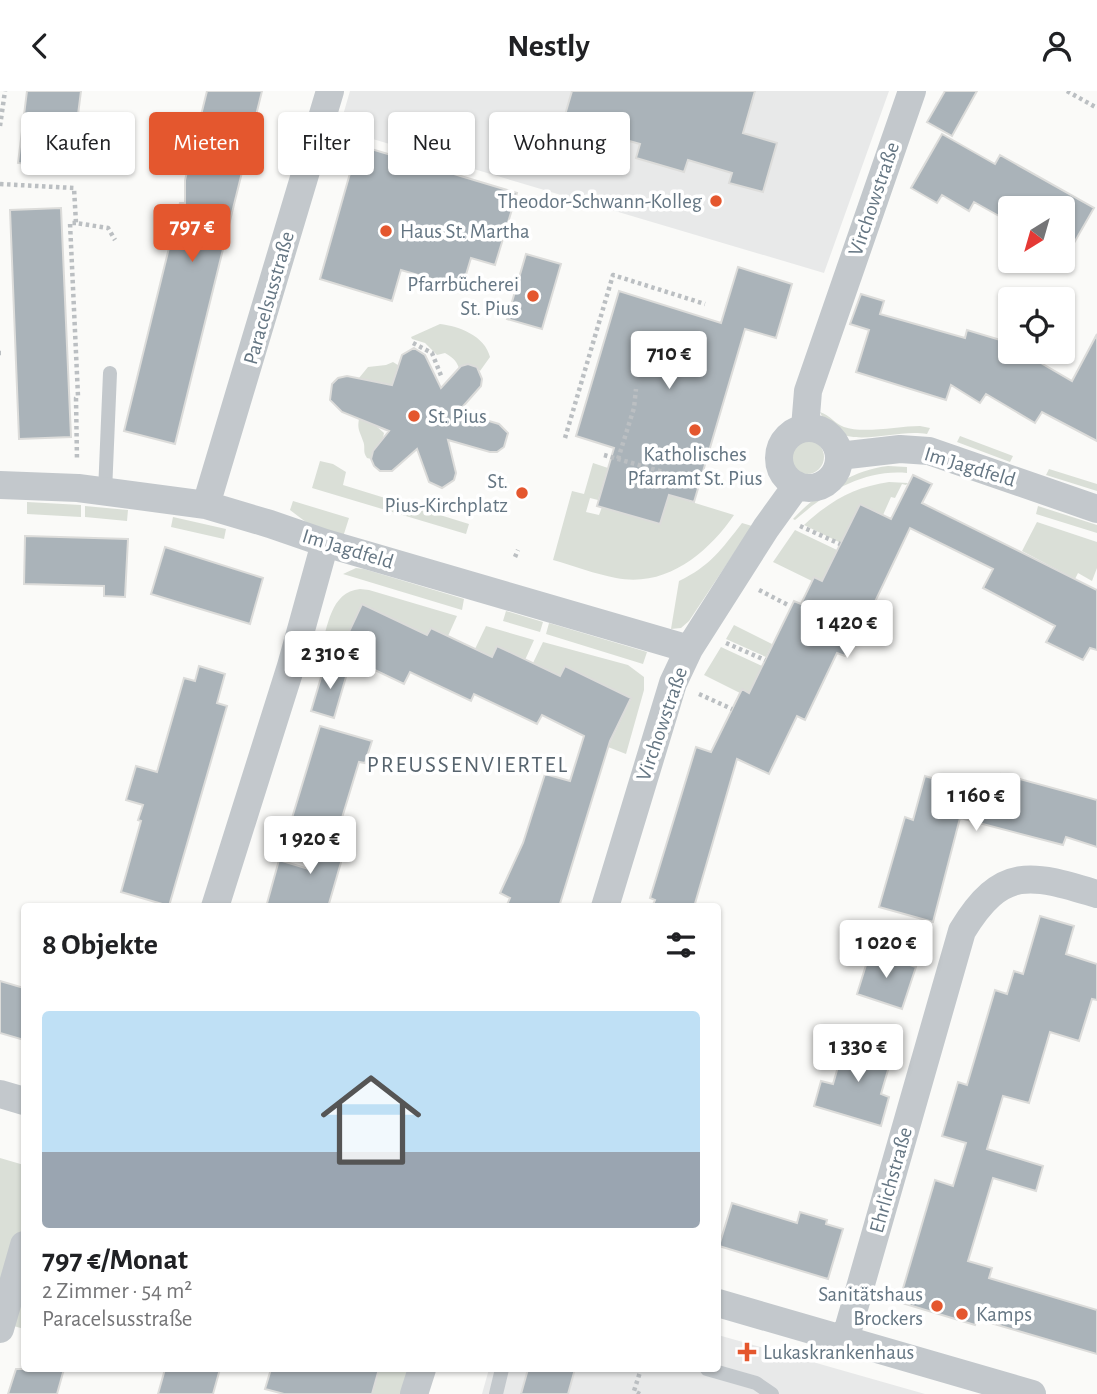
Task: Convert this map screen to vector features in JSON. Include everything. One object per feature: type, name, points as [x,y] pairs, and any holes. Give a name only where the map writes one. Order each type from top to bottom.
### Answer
[{"type":"street","name":"Paracelsusstraße","points":[[206,505],[330,91]]},
{"type":"street","name":"Virchowstraße","points":[[805,428],[808,391],[912,91]]},
{"type":"street","points":[[805,428],[824,432],[832,438],[839,456],[838,466],[826,482],[807,488],[789,480],[783,472],[779,453],[788,436],[805,428]]},
{"type":"street","name":"Im Jagdfeld","points":[[839,456],[900,449],[929,451],[1097,509]]},
{"type":"street","name":"Im Jagdfeld","points":[[0,485],[92,490],[206,505],[325,543],[689,649]]},
{"type":"street","name":"Virchowstraße","points":[[606,903],[673,683],[689,649],[766,528],[797,485]]},
{"type":"street","points":[[216,903],[291,666],[325,543]]},
{"type":"street","name":"Ehrlichstraße","points":[[845,1340],[962,931],[974,911],[991,893],[1017,880],[1034,878],[1097,894]]},
{"type":"street","points":[[0,1094],[21,1100]]},
{"type":"street","points":[[0,1329],[21,1256]]},
{"type":"street","points":[[721,1304],[1032,1394]]},
{"type":"street","points":[[414,1394],[421,1372]]},
{"type":"lane","points":[[92,490],[110,373]]},
{"type":"lane","points":[[496,1394],[501,1372]]},
{"type":"lane","points":[[717,1372],[756,1383],[772,1394]]},
{"type":"path","points":[[0,126],[5,91]]},
{"type":"path","points":[[1067,91],[1097,108]]},
{"type":"path","points":[[0,184],[74,188],[76,223]]},
{"type":"path","points":[[92,490],[76,398],[78,395],[70,223],[108,228],[115,240]]},
{"type":"path","points":[[565,438],[613,275],[705,304]]},
{"type":"path","points":[[413,343],[432,353],[442,378]]},
{"type":"path","points":[[618,459],[634,408],[636,389]]},
{"type":"path","points":[[604,456],[663,473]]},
{"type":"path","points":[[641,477],[644,467]]},
{"type":"path","points":[[796,524],[840,544]]},
{"type":"path","points":[[515,557],[517,550]]},
{"type":"path","points":[[752,587],[790,606]]},
{"type":"path","points":[[719,640],[765,660]]},
{"type":"path","points":[[689,690],[732,709]]},
{"type":"path","points":[[640,1372],[634,1391],[640,1394]]},
{"type":"shaded area","name":"Theodor-Schwann-Kolleg","points":[[350,91],[889,91],[824,273],[494,175],[630,175],[630,112],[489,112],[489,174],[475,169],[475,112],[388,112],[388,144],[374,139],[374,112],[344,112]]},
{"type":"shaded area","points":[[440,324],[470,333],[483,343],[490,357],[480,371],[470,365],[459,368],[447,354],[437,355],[425,343],[411,337]]},
{"type":"shaded area","points":[[393,362],[401,367],[397,383],[390,385],[359,378],[368,367]]},
{"type":"shaded area","points":[[820,412],[841,426],[852,429],[920,426],[930,428],[927,434],[853,437],[828,426]]},
{"type":"shaded area","points":[[359,419],[375,425],[384,433],[371,459],[367,458],[365,453]]},
{"type":"shaded area","points":[[960,436],[1013,456],[1010,462],[957,442]]},
{"type":"shaded area","points":[[807,440],[819,445],[824,457],[819,469],[807,474],[795,469],[790,457],[795,445]]},
{"type":"shaded area","points":[[320,461],[333,464],[346,472],[343,485],[469,524],[466,534],[312,488]]},
{"type":"shaded area","points":[[593,463],[608,468],[598,500],[590,498],[586,512],[599,515],[602,507],[660,524],[669,495],[734,515],[712,542],[684,565],[652,578],[616,578],[553,560],[572,491],[584,494]]},
{"type":"shaded area","points":[[888,466],[907,467],[907,473],[860,479],[832,492],[793,519],[813,500],[836,484],[861,472]]},
{"type":"shaded area","points":[[1049,469],[1097,484],[1097,491],[1046,475]]},
{"type":"shaded area","points":[[889,482],[908,483],[902,484],[895,498],[891,497],[883,515],[860,504],[841,543],[804,525],[843,496],[865,487]]},
{"type":"shaded area","points":[[293,501],[349,518],[343,537],[315,529],[290,510]]},
{"type":"shaded area","points":[[27,502],[81,505],[81,517],[27,514]]},
{"type":"shaded area","points":[[85,506],[128,510],[127,521],[85,517]]},
{"type":"shaded area","points":[[1038,506],[1097,525],[1097,533],[1036,514]]},
{"type":"shaded area","points":[[173,517],[226,529],[224,539],[171,527]]},
{"type":"shaded area","points":[[1037,522],[1097,542],[1097,568],[1092,581],[1078,573],[1075,579],[1022,551]]},
{"type":"shaded area","points":[[742,523],[752,526],[689,621],[681,628],[671,629],[679,581],[707,563]]},
{"type":"shaded area","points":[[795,530],[837,550],[822,581],[812,581],[773,562]]},
{"type":"shaded area","points":[[356,568],[464,599],[462,610],[343,574]]},
{"type":"shaded area","points":[[360,589],[457,616],[448,636],[427,635],[363,604],[337,658],[320,651],[336,604],[350,592]]},
{"type":"shaded area","points":[[506,611],[543,622],[540,632],[503,621]]},
{"type":"shaded area","points":[[549,623],[647,652],[643,664],[546,634]]},
{"type":"shaded area","points":[[734,625],[772,644],[766,657],[726,639]]},
{"type":"shaded area","points":[[486,626],[534,640],[525,660],[497,647],[492,657],[475,649]]},
{"type":"shaded area","points":[[543,642],[628,665],[644,677],[644,690],[626,754],[608,747],[631,699],[565,667],[560,676],[533,663]]},
{"type":"shaded area","points":[[721,647],[762,666],[749,693],[742,690],[740,693],[704,675]]},
{"type":"shaded area","points":[[0,1158],[21,1164],[21,1328],[0,1322]]},
{"type":"shaded area","name":"Lukaskrankenhaus","points":[[721,1336],[925,1394],[482,1394],[488,1372],[721,1372]]},
{"type":"shaded area","points":[[378,1372],[411,1372],[405,1394],[372,1394]]},
{"type":"building","points":[[27,91],[81,91],[78,112],[24,112]]},
{"type":"building","points":[[207,91],[262,91],[257,112],[202,112]]},
{"type":"building","points":[[572,91],[755,91],[743,133],[777,143],[763,192],[729,183],[732,173],[688,160],[684,172],[636,158],[640,144],[630,141],[630,112],[566,112]]},
{"type":"building","points":[[945,91],[977,91],[952,136],[927,122]]},
{"type":"building","points":[[942,134],[995,164],[1000,155],[1073,196],[998,196],[998,215],[974,202],[969,211],[942,195],[937,203],[911,188]]},
{"type":"building","points":[[21,139],[21,163],[18,163]]},
{"type":"building","name":"Haus St. Martha","points":[[374,150],[388,154],[388,175],[457,175],[517,193],[495,265],[471,258],[462,288],[401,270],[392,301],[320,279],[349,175],[374,175]]},
{"type":"building","points":[[186,175],[241,175],[175,444],[124,431],[180,203],[185,203]]},
{"type":"building","points":[[1075,197],[1094,208],[1075,241]]},
{"type":"building","points":[[61,208],[71,437],[19,439],[10,210]]},
{"type":"building","name":"Pfarrbücherei St. Pius","points":[[526,254],[561,264],[542,329],[507,319]]},
{"type":"building","points":[[738,267],[792,284],[776,338],[745,329],[694,502],[669,495],[660,524],[597,506],[614,448],[576,436],[619,291],[721,323]]},
{"type":"building","points":[[861,294],[884,301],[880,314],[965,338],[967,330],[998,339],[998,364],[1043,364],[1072,381],[1097,334],[1097,441],[1042,412],[1035,423],[986,394],[980,403],[951,385],[946,400],[856,372],[869,330],[850,324]]},
{"type":"building","name":"St. Pius","points":[[414,348],[425,355],[441,388],[461,366],[468,364],[477,367],[482,379],[481,386],[458,412],[499,424],[508,433],[504,447],[497,452],[448,440],[456,473],[454,480],[442,488],[429,482],[417,449],[392,471],[380,471],[371,459],[373,451],[389,431],[342,412],[330,400],[332,384],[338,378],[347,376],[392,385],[402,355]]},
{"type":"building","points":[[913,475],[932,484],[922,503],[1097,590],[1097,650],[1090,648],[1083,660],[1046,642],[1055,626],[983,588],[993,569],[910,528],[873,606],[869,604],[845,656],[837,653],[805,720],[797,716],[769,774],[737,759],[695,903],[654,903],[655,900],[650,898],[696,747],[711,752],[742,689],[749,693],[794,601],[801,604],[814,577],[822,581],[860,504],[891,519]]},
{"type":"building","points":[[25,536],[128,539],[125,597],[104,596],[104,586],[24,584]]},
{"type":"building","points":[[165,547],[263,578],[250,624],[151,594]]},
{"type":"building","points":[[362,604],[427,635],[431,628],[492,657],[497,646],[560,676],[565,666],[631,698],[610,741],[560,903],[508,903],[510,898],[500,893],[523,843],[545,774],[570,781],[584,736],[542,715],[537,724],[474,694],[471,701],[410,672],[404,684],[339,653]]},
{"type":"building","points":[[325,664],[348,670],[334,718],[311,711]]},
{"type":"building","points":[[199,666],[225,674],[217,703],[227,706],[170,903],[159,903],[121,892],[143,805],[126,800],[136,766],[157,772],[184,678],[195,681]]},
{"type":"building","points":[[320,726],[372,741],[365,763],[359,762],[338,831],[292,818]]},
{"type":"building","points":[[1001,774],[1097,800],[1097,847],[1066,837],[1063,845],[960,818],[933,922],[879,907],[905,817],[913,820],[925,776],[996,797]]},
{"type":"building","points":[[324,827],[349,835],[329,903],[267,903],[279,860],[312,870]]},
{"type":"building","points":[[1040,916],[1074,926],[1066,954],[1097,964],[1097,1000],[1092,999],[1079,1041],[1050,1032],[1029,1103],[1003,1096],[987,1149],[1043,1166],[1036,1191],[993,1178],[968,1261],[992,1268],[989,1278],[1097,1310],[1097,1354],[977,1319],[975,1325],[899,1302],[935,1180],[953,1186],[966,1143],[942,1136],[958,1082],[967,1085],[995,990],[1007,994],[1014,971],[1023,974]]},
{"type":"building","points":[[870,952],[916,967],[902,1009],[857,994]]},
{"type":"building","points":[[0,981],[21,987],[21,1039],[0,1033]]},
{"type":"building","points":[[846,1039],[893,1053],[881,1094],[889,1097],[881,1126],[814,1106],[821,1081],[833,1084]]},
{"type":"building","points":[[732,1203],[797,1223],[800,1212],[827,1220],[826,1224],[843,1229],[828,1279],[721,1247]]},
{"type":"building","points":[[16,1369],[21,1369],[21,1372],[63,1372],[57,1394],[8,1394]]},
{"type":"building","points":[[164,1372],[219,1372],[213,1394],[158,1394]]},
{"type":"building","points":[[270,1372],[378,1372],[372,1394],[284,1394],[265,1389]]},
{"type":"building","points":[[527,1372],[574,1372],[568,1394],[521,1394]]},
{"type":"place","name":"Theodor-Schwann-Kolleg","points":[[716,201]]},
{"type":"place","name":"Haus St. Martha","points":[[386,231]]},
{"type":"place","name":"Pfarrbücherei St. Pius","points":[[533,296]]},
{"type":"place","name":"St. Pius","points":[[414,416]]},
{"type":"place","name":"Katholisches Pfarramt St. Pius","points":[[695,430]]},
{"type":"place","name":"St. Pius-Kirchplatz","points":[[522,493]]},
{"type":"place","name":"Sanitätshaus Brockers","points":[[937,1306]]},
{"type":"place","name":"Kamps","points":[[962,1314]]},
{"type":"place","name":"Lukaskrankenhaus","points":[[747,1352]]},
{"type":"district","name":"PREUSSENVIERTEL","points":[[468,765]]}]
